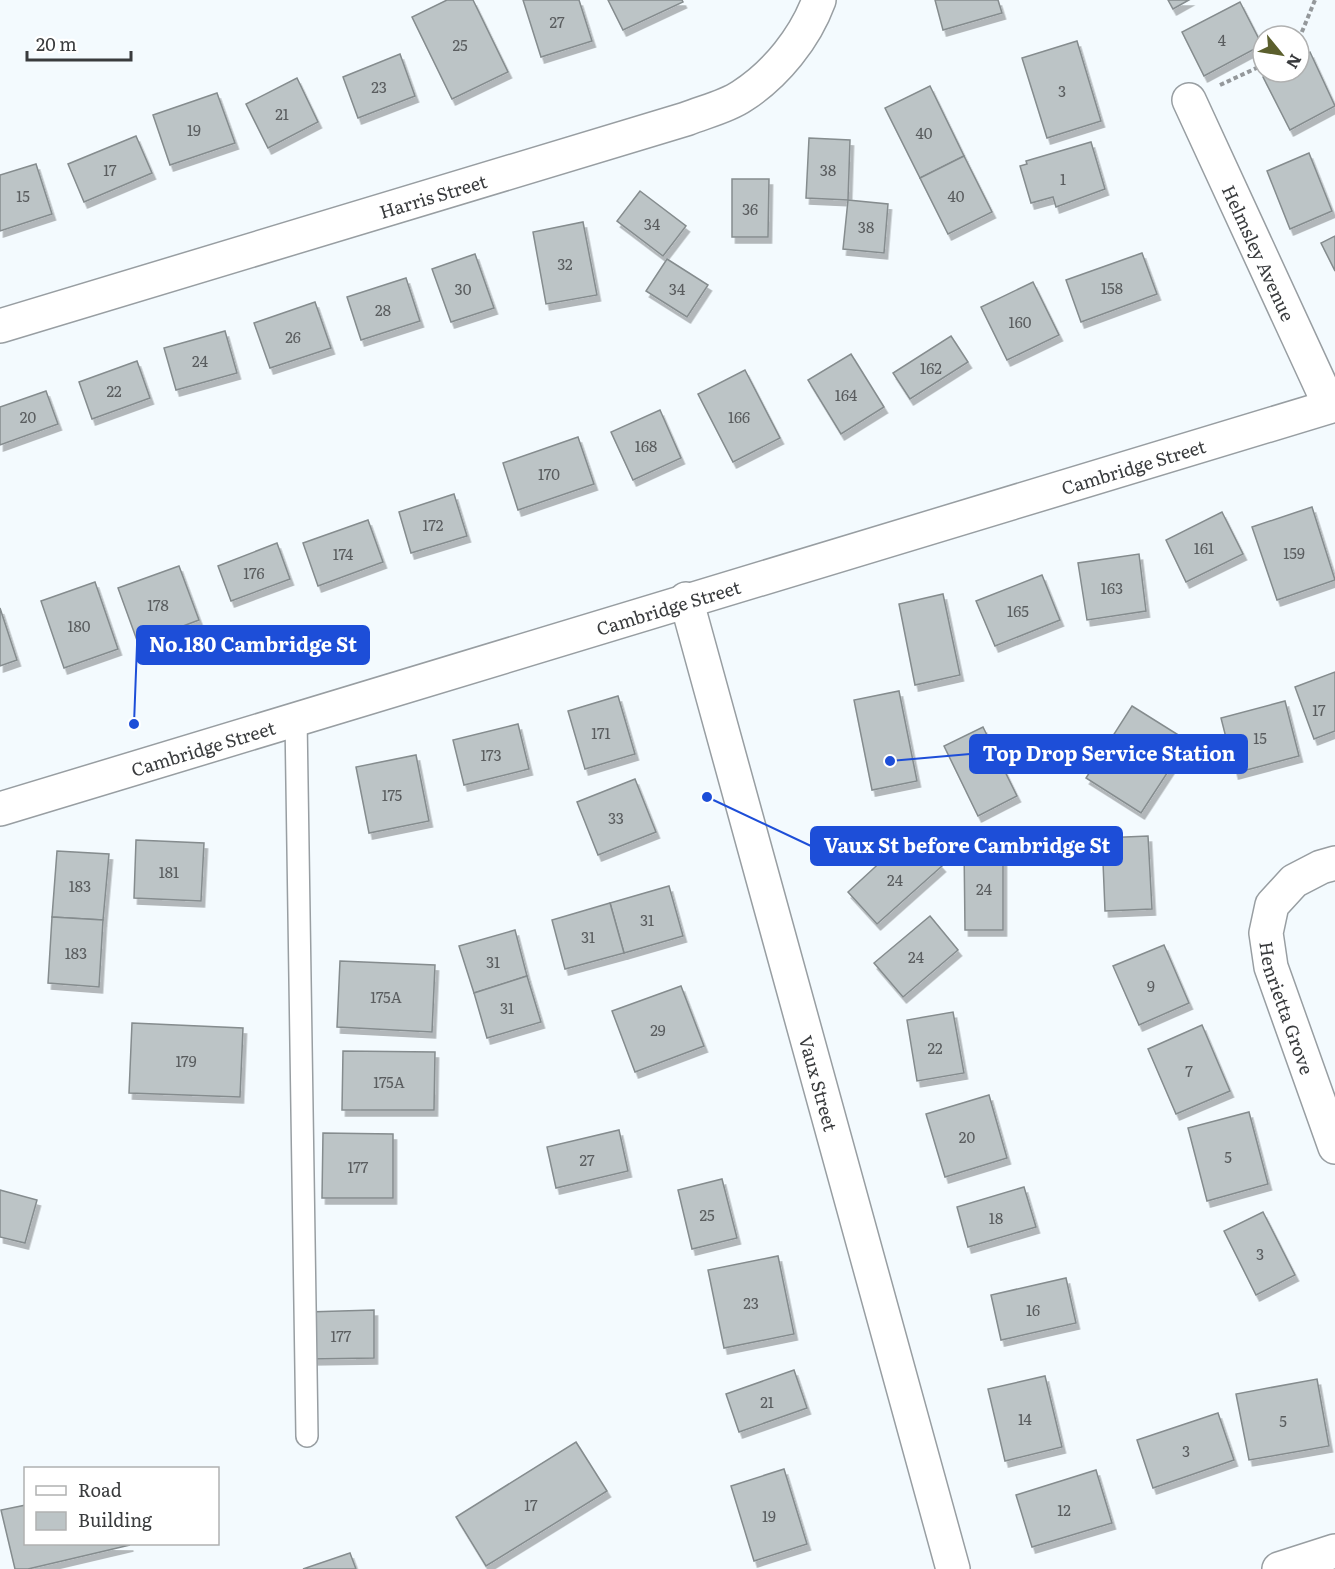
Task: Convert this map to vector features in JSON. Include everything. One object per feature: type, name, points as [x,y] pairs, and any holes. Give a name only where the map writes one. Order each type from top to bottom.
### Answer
[{"type":"street","name":"Harris Street","points":[[0,326],[686,119],[741,98],[780,65],[813,17],[819,0]]},
{"type":"street","name":"Helmsley Avenue","points":[[1189,100],[1333,405]]},
{"type":"street","name":"Cambridge Street","points":[[0,809],[686,599],[1333,405]]},
{"type":"street","name":"Vaux Street","points":[[686,599],[953,1569]]},
{"type":"street","name":"Henrietta Grove","points":[[1335,863],[1321,867],[1294,881],[1272,904],[1266,933],[1271,967],[1335,1147]]},
{"type":"street","points":[[1279,1569],[1335,1551]]},
{"type":"lane","points":[[296,718],[307,1436]]},
{"type":"path","points":[[1305,24],[1315,0]]},
{"type":"path","points":[[1189,100],[1251,71]]},
{"type":"building","points":[[447,0],[473,0],[508,72],[452,99],[412,17]]},
{"type":"building","points":[[523,0],[579,0],[592,41],[541,57]]},
{"type":"building","points":[[608,0],[682,0],[683,2],[623,30]]},
{"type":"building","points":[[935,0],[998,0],[1002,13],[943,30]]},
{"type":"building","points":[[1168,0],[1189,0],[1173,9]]},
{"type":"building","points":[[1240,2],[1251,24],[1251,51],[1204,76],[1182,32]]},
{"type":"building","points":[[1077,41],[1101,121],[1047,138],[1022,58]]},
{"type":"building","points":[[400,54],[415,96],[358,118],[343,77]]},
{"type":"building","points":[[1311,54],[1335,106],[1290,130],[1267,84],[1311,84]]},
{"type":"building","points":[[297,78],[318,122],[268,148],[246,104]]},
{"type":"building","points":[[930,86],[964,156],[920,178],[885,108]]},
{"type":"building","points":[[217,93],[235,143],[170,165],[153,115]]},
{"type":"building","points":[[136,136],[152,173],[84,202],[68,164]]},
{"type":"building","points":[[809,138],[850,140],[848,200],[806,198]]},
{"type":"building","points":[[1091,142],[1105,189],[1056,207],[1053,197],[1031,203],[1020,166],[1027,164],[1026,161]]},
{"type":"building","points":[[1309,153],[1332,211],[1290,229],[1267,171]]},
{"type":"building","points":[[964,156],[992,212],[948,234],[920,178]]},
{"type":"building","points":[[36,164],[52,214],[0,231],[0,175]]},
{"type":"building","points":[[732,179],[769,179],[768,237],[732,237]]},
{"type":"building","points":[[640,191],[686,226],[663,256],[617,221]]},
{"type":"building","points":[[848,200],[888,204],[884,253],[843,249]]},
{"type":"building","points":[[583,222],[597,295],[546,304],[533,232]]},
{"type":"building","points":[[1335,236],[1335,271],[1321,243]]},
{"type":"building","points":[[1142,253],[1157,294],[1081,322],[1066,280]]},
{"type":"building","points":[[475,254],[494,308],[451,322],[432,269]]},
{"type":"building","points":[[667,259],[708,285],[687,317],[646,291]]},
{"type":"building","points":[[406,278],[420,321],[361,340],[347,297]]},
{"type":"building","points":[[1033,282],[1059,335],[1007,360],[981,307]]},
{"type":"building","points":[[315,302],[331,348],[270,368],[254,323]]},
{"type":"building","points":[[225,331],[237,373],[176,390],[164,348]]},
{"type":"building","points":[[951,336],[968,362],[910,399],[893,373]]},
{"type":"building","points":[[851,354],[884,407],[841,434],[808,380]]},
{"type":"building","points":[[137,361],[150,398],[92,419],[79,382]]},
{"type":"building","points":[[745,370],[780,438],[733,462],[698,394]]},
{"type":"building","points":[[46,391],[58,424],[0,445],[0,407]]},
{"type":"building","points":[[660,410],[681,458],[633,480],[611,432]]},
{"type":"building","points":[[578,437],[594,484],[518,510],[503,463]]},
{"type":"building","points":[[454,494],[467,536],[411,553],[399,512]]},
{"type":"building","points":[[1312,507],[1335,580],[1277,600],[1252,527]]},
{"type":"building","points":[[1222,512],[1243,554],[1186,582],[1166,540]]},
{"type":"building","points":[[368,520],[383,562],[318,586],[303,543]]},
{"type":"building","points":[[277,543],[290,579],[231,601],[218,566]]},
{"type":"building","points":[[1139,554],[1146,611],[1087,620],[1078,563]]},
{"type":"building","points":[[179,566],[199,620],[138,643],[118,588]]},
{"type":"building","points":[[1042,575],[1060,620],[995,646],[976,601]]},
{"type":"building","points":[[95,582],[118,649],[64,668],[41,601]]},
{"type":"building","points":[[943,594],[960,675],[915,685],[899,604]]},
{"type":"building","points":[[0,608],[17,660],[0,666]]},
{"type":"building","points":[[1335,672],[1335,731],[1314,739],[1295,687]]},
{"type":"building","points":[[899,691],[917,781],[872,790],[854,700]]},
{"type":"building","points":[[618,696],[635,754],[585,769],[568,711]]},
{"type":"building","points":[[1285,701],[1299,756],[1235,773],[1221,718]]},
{"type":"building","points":[[1132,706],[1188,741],[1141,813],[1086,778]]},
{"type":"building","points":[[518,724],[529,769],[464,785],[453,740]]},
{"type":"building","points":[[983,727],[1017,796],[978,816],[944,746]]},
{"type":"building","points":[[416,755],[429,821],[369,833],[356,767]]},
{"type":"building","points":[[635,779],[656,832],[598,855],[577,802]]},
{"type":"building","points":[[912,833],[942,866],[877,924],[848,892]]},
{"type":"building","points":[[1148,836],[1152,909],[1105,911],[1102,838]]},
{"type":"building","points":[[136,840],[204,843],[201,901],[134,898]]},
{"type":"building","points":[[964,845],[1003,845],[1003,930],[965,930]]},
{"type":"building","points":[[57,851],[109,854],[103,920],[52,917]]},
{"type":"building","points":[[669,886],[683,936],[624,953],[610,903]]},
{"type":"building","points":[[610,903],[624,953],[565,969],[552,920]]},
{"type":"building","points":[[930,916],[958,950],[903,997],[874,963]]},
{"type":"building","points":[[52,917],[103,920],[99,987],[48,983]]},
{"type":"building","points":[[515,930],[527,976],[474,993],[459,946]]},
{"type":"building","points":[[1164,945],[1189,1003],[1139,1025],[1113,966]]},
{"type":"building","points":[[340,961],[435,965],[432,1032],[337,1027]]},
{"type":"building","points":[[527,976],[541,1022],[487,1038],[474,993]]},
{"type":"building","points":[[681,986],[704,1046],[635,1072],[612,1011]]},
{"type":"building","points":[[953,1012],[964,1073],[917,1081],[907,1020]]},
{"type":"building","points":[[132,1023],[243,1028],[240,1097],[129,1093]]},
{"type":"building","points":[[1202,1025],[1230,1091],[1176,1114],[1148,1049]]},
{"type":"building","points":[[343,1051],[435,1052],[434,1110],[342,1110]]},
{"type":"building","points":[[989,1095],[1007,1158],[945,1177],[926,1114]]},
{"type":"building","points":[[1249,1112],[1268,1184],[1207,1201],[1188,1128]]},
{"type":"building","points":[[619,1130],[628,1171],[556,1188],[547,1147]]},
{"type":"building","points":[[323,1133],[393,1134],[393,1198],[322,1198]]},
{"type":"building","points":[[722,1179],[737,1238],[692,1249],[678,1190]]},
{"type":"building","points":[[1024,1187],[1036,1227],[968,1247],[957,1207]]},
{"type":"building","points":[[0,1190],[37,1200],[25,1243],[0,1237]]},
{"type":"building","points":[[1263,1212],[1295,1275],[1256,1295],[1224,1231]]},
{"type":"building","points":[[778,1256],[794,1334],[724,1348],[708,1270]]},
{"type":"building","points":[[1066,1278],[1076,1323],[1001,1340],[991,1295]]},
{"type":"building","points":[[374,1310],[374,1358],[308,1359],[307,1312]]},
{"type":"building","points":[[794,1370],[807,1408],[739,1432],[726,1394]]},
{"type":"building","points":[[1045,1376],[1062,1447],[1005,1461],[988,1389]]},
{"type":"building","points":[[1317,1379],[1329,1446],[1249,1460],[1236,1394]]},
{"type":"building","points":[[1218,1413],[1234,1460],[1153,1488],[1137,1440]]},
{"type":"building","points":[[576,1442],[607,1491],[486,1566],[456,1517]]},
{"type":"building","points":[[784,1469],[807,1544],[754,1561],[731,1486]]},
{"type":"building","points":[[1096,1470],[1112,1523],[1032,1547],[1016,1495]]},
{"type":"building","points":[[24,1505],[24,1545],[130,1545],[28,1569],[15,1569],[1,1510]]},
{"type":"building","points":[[350,1553],[356,1569],[303,1569]]},
{"type":"place","name":"No.180 Cambridge St","points":[[134,724]]},
{"type":"place","name":"Top Drop Service Station","points":[[890,761]]},
{"type":"place","name":"Vaux St before Cambridge St","points":[[707,797]]}]
